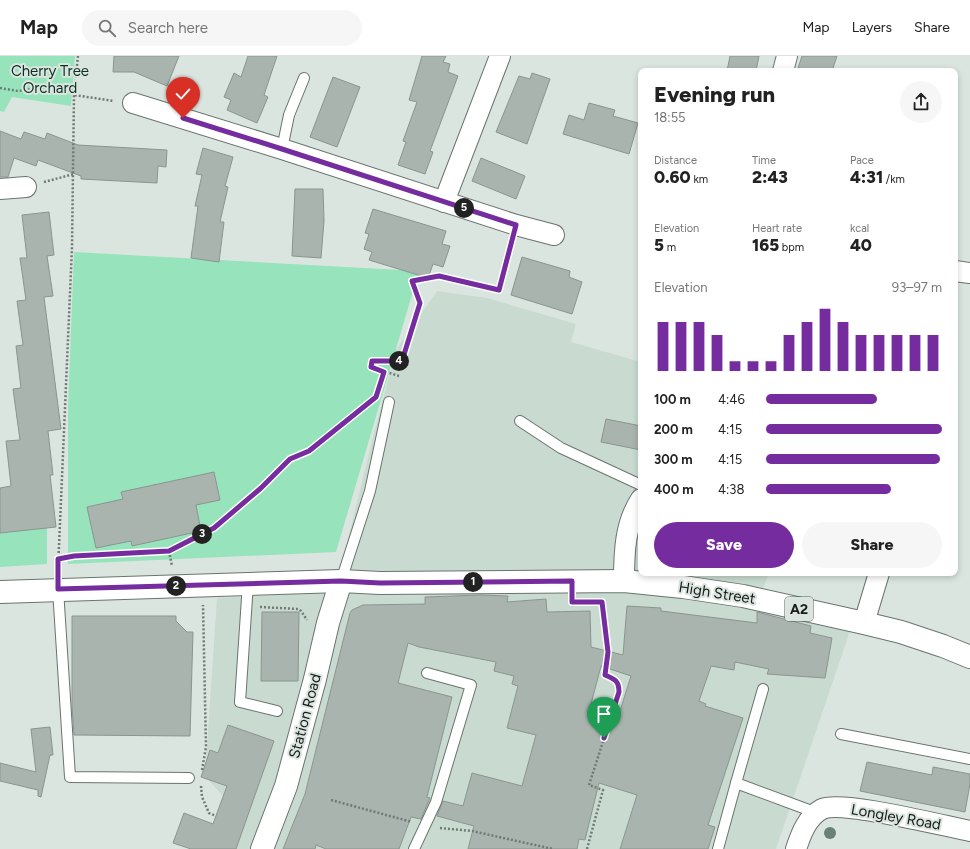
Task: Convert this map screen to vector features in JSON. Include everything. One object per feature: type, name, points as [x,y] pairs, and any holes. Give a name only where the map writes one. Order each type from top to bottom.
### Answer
[{"type":"main road","name":"High Street","points":[[0,592],[341,581],[386,583],[624,581],[743,596],[864,623],[929,641],[970,657]]},
{"type":"main road","name":"Station Road","points":[[262,849],[286,786],[315,679],[328,623],[341,581]]},
{"type":"street","points":[[444,202],[500,56]]},
{"type":"street","points":[[784,68],[787,56]]},
{"type":"street","points":[[133,103],[282,149],[516,225],[554,235]]},
{"type":"street","points":[[0,189],[26,188]]},
{"type":"street","points":[[958,271],[970,273]]},
{"type":"street","points":[[624,581],[624,557],[629,524],[638,503]]},
{"type":"street","points":[[864,623],[878,576]]},
{"type":"street","name":"Longley Road","points":[[817,812],[824,808],[839,807],[858,809],[970,831]]},
{"type":"street","points":[[796,849],[808,822],[817,812]]},
{"type":"lane","points":[[282,149],[289,115],[304,78]]},
{"type":"lane","points":[[341,581],[370,492],[389,402]]},
{"type":"lane","points":[[520,421],[561,448],[638,484]]},
{"type":"lane","points":[[248,584],[240,702],[277,711]]},
{"type":"lane","points":[[58,589],[70,777],[188,778]]},
{"type":"lane","points":[[414,849],[436,802],[471,685],[427,673]]},
{"type":"lane","points":[[718,849],[763,689]]},
{"type":"lane","points":[[841,734],[970,759]]},
{"type":"lane","points":[[736,783],[817,812]]},
{"type":"path","points":[[58,589],[74,174],[74,95],[78,56]]},
{"type":"path","points":[[0,88],[18,91],[59,86],[75,91]]},
{"type":"path","points":[[74,95],[133,103]]},
{"type":"path","points":[[26,188],[74,174]]},
{"type":"path","points":[[399,376],[371,367],[372,361],[402,361],[420,303],[412,281],[439,276],[499,290],[516,225]]},
{"type":"path","points":[[58,559],[74,556],[169,551],[214,528],[261,488],[290,459],[309,451],[376,397],[384,372]]},
{"type":"path","points":[[201,771],[206,747],[203,585]]},
{"type":"path","points":[[587,849],[603,790],[589,784],[619,692],[619,684],[616,680],[605,675],[608,652],[602,602],[595,602]]},
{"type":"path","points":[[200,785],[202,797],[209,813],[216,816]]},
{"type":"shaded area","points":[[437,291],[487,298],[576,324],[571,342],[638,361],[638,576],[768,576],[762,591],[851,628],[776,849],[204,849],[223,796],[205,776],[217,598],[335,592],[396,350]]},
{"type":"green space","name":"Cherry Tree Orchard","points":[[0,56],[75,56],[71,106],[12,97],[4,112],[0,111]]},
{"type":"green space","points":[[74,252],[419,271],[336,552],[68,564],[68,406]]},
{"type":"green space","points":[[47,524],[47,564],[0,567],[0,529]]},
{"type":"building","points":[[114,56],[179,56],[167,86],[134,72],[113,72]]},
{"type":"building","points":[[248,56],[277,56],[264,95],[268,97],[257,123],[227,110],[231,100],[224,97],[234,73],[241,77]]},
{"type":"building","points":[[422,56],[446,56],[443,62],[450,64],[448,72],[458,76],[430,151],[433,152],[425,174],[398,165],[406,142],[403,141],[417,102],[409,100]]},
{"type":"building","points":[[730,56],[759,56],[757,68],[728,68]]},
{"type":"building","points":[[802,56],[837,56],[833,68],[798,68]]},
{"type":"building","points":[[532,73],[550,79],[527,144],[496,132],[519,76],[530,79]]},
{"type":"building","points":[[333,77],[360,87],[337,147],[310,137]]},
{"type":"building","points":[[589,103],[615,110],[613,116],[638,123],[629,154],[563,134],[569,115],[584,120]]},
{"type":"building","points":[[0,131],[21,139],[24,132],[45,139],[47,133],[78,145],[167,150],[166,167],[158,166],[157,183],[81,179],[81,176],[38,160],[36,166],[14,158],[8,177],[0,177]]},
{"type":"building","points":[[203,148],[233,157],[225,186],[228,187],[220,222],[224,222],[219,262],[191,258],[198,206],[195,206],[202,175],[196,174]]},
{"type":"building","points":[[481,158],[525,176],[516,199],[472,181]]},
{"type":"building","points":[[295,189],[323,189],[324,221],[321,258],[292,256]]},
{"type":"building","points":[[373,209],[446,231],[442,244],[450,246],[443,267],[433,264],[428,278],[369,260],[372,252],[364,249],[369,234],[365,233]]},
{"type":"building","points":[[49,212],[54,255],[47,256],[53,296],[44,297],[61,429],[48,431],[53,475],[50,475],[56,527],[0,533],[0,488],[11,486],[6,441],[20,440],[13,389],[21,388],[16,346],[23,345],[17,301],[26,300],[20,258],[27,258],[22,215]]},
{"type":"building","points":[[522,257],[570,271],[569,277],[582,282],[572,314],[511,295]]},
{"type":"building","points":[[606,419],[638,425],[638,449],[601,442]]},
{"type":"building","points":[[214,472],[220,500],[196,505],[201,531],[132,546],[131,541],[96,548],[87,507],[123,499],[121,492]]},
{"type":"building","points":[[480,595],[508,596],[507,602],[546,599],[547,612],[590,611],[591,647],[623,655],[627,606],[661,608],[661,611],[757,623],[757,612],[811,626],[810,633],[832,638],[825,678],[767,674],[769,669],[735,662],[734,670],[711,666],[699,701],[706,704],[705,706],[743,718],[708,825],[715,827],[708,849],[620,849],[637,795],[599,783],[585,840],[579,839],[577,849],[468,849],[474,826],[437,816],[443,801],[463,806],[472,773],[522,786],[536,735],[507,728],[518,686],[512,684],[514,676],[494,671],[496,662],[419,647],[408,643],[398,683],[452,697],[427,797],[430,798],[421,819],[411,817],[399,849],[326,849],[316,845],[315,849],[283,849],[305,794],[350,613],[352,610],[363,605],[425,604],[425,597]],"holes":[[[601,666],[631,676],[620,711],[591,704]]]},
{"type":"building","points":[[262,612],[299,612],[298,681],[261,681]]},
{"type":"building","points":[[72,616],[176,616],[176,621],[187,632],[193,632],[190,736],[74,735],[72,706]]},
{"type":"building","points":[[228,725],[274,741],[236,849],[191,849],[173,843],[184,813],[213,824],[227,786],[201,777],[210,750],[218,753]]},
{"type":"building","points":[[50,727],[53,755],[50,755],[41,797],[38,796],[38,790],[0,781],[0,763],[36,772],[31,729]]},
{"type":"building","points":[[867,762],[932,775],[933,767],[970,774],[970,784],[965,812],[860,791]]},
{"type":"route","points":[[183,118],[516,225],[514,237],[499,290],[439,276],[412,281],[420,303],[402,361],[372,361],[371,367],[384,372],[376,397],[309,451],[290,459],[261,488],[214,528],[169,551],[74,556],[58,559],[58,589],[341,581],[380,583],[572,581],[572,602],[602,602],[608,652],[605,675],[616,680],[619,684],[619,692],[604,738]]}]
